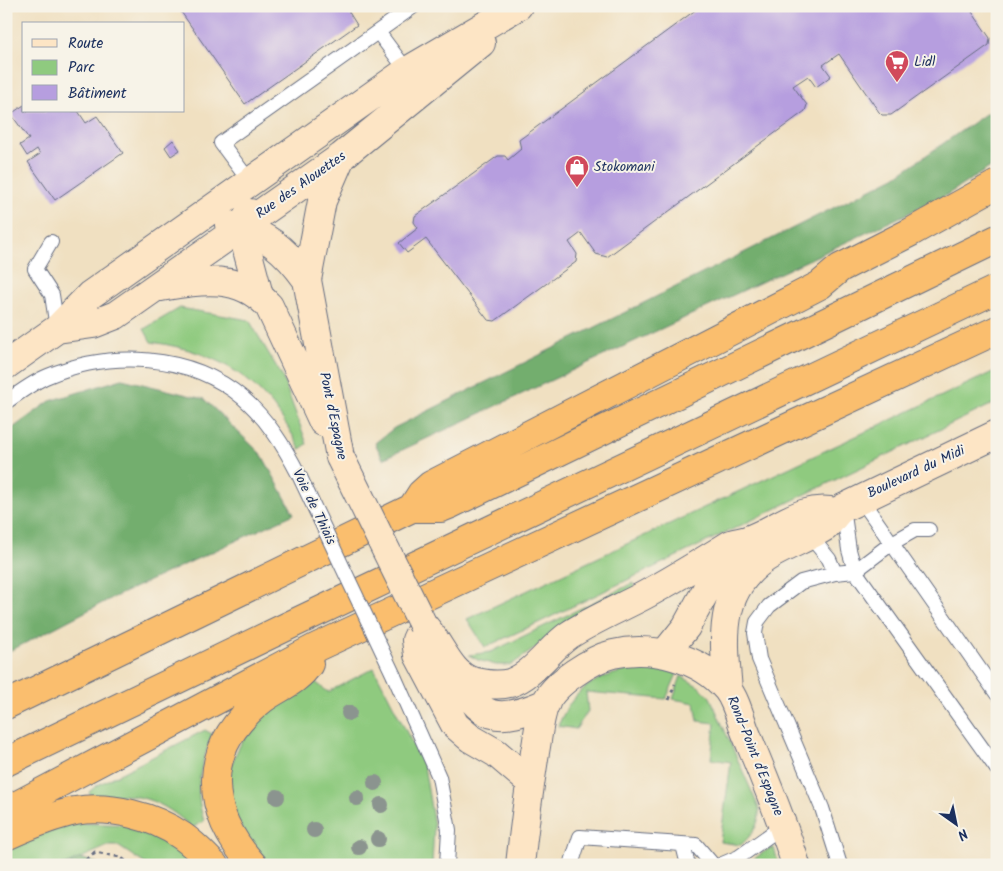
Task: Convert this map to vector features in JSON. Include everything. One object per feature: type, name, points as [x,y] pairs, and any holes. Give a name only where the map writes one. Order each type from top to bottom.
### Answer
[{"type":"highway","points":[[412,508],[421,494],[431,486],[820,285],[840,268],[911,232],[997,184]]},
{"type":"highway","points":[[820,285],[841,282],[997,203]]},
{"type":"highway","points":[[6,704],[412,508],[441,508],[451,504],[997,239]]},
{"type":"highway","points":[[6,762],[306,617],[997,289]]},
{"type":"highway","points":[[6,811],[317,647],[997,330]]},
{"type":"highway","points":[[253,865],[228,832],[220,813],[215,786],[222,749],[229,734],[241,718],[264,699],[297,678],[308,666],[317,647]]},
{"type":"highway","points":[[6,836],[49,818],[77,811],[110,811],[134,815],[160,823],[182,836],[214,865]]},
{"type":"street","name":"Rue des Alouettes","points":[[6,365],[57,329],[90,295],[407,71],[518,6]]},
{"type":"street","name":"Rue des Alouettes","points":[[57,329],[93,324],[116,315],[341,157],[526,6]]},
{"type":"street","points":[[240,227],[269,186],[364,119],[407,71]]},
{"type":"street","points":[[307,280],[322,201],[341,157]]},
{"type":"street","points":[[198,218],[240,227],[261,235],[292,258],[307,280]]},
{"type":"street","points":[[240,227],[259,295]]},
{"type":"street","points":[[152,288],[200,280],[218,280],[233,282],[259,295],[269,306],[340,457]]},
{"type":"street","name":"Pont d'Espagne","points":[[307,280],[340,457],[423,625],[432,633],[431,656]]},
{"type":"street","name":"Boulevard du Midi","points":[[846,506],[997,434]]},
{"type":"street","points":[[728,690],[724,644],[729,605],[736,586],[764,560],[826,526],[846,506]]},
{"type":"street","points":[[431,656],[470,680],[483,684],[496,685],[514,680],[533,668],[569,636],[587,624],[644,596],[731,544],[746,540],[799,514],[846,506]]},
{"type":"street","points":[[665,653],[686,627],[715,574],[746,540]]},
{"type":"street","name":"Rond-Point d'Espagne","points":[[520,865],[530,782],[546,703],[564,681],[589,664],[608,655],[627,651],[665,653],[707,672],[728,690],[784,825],[796,865]]},
{"type":"street","points":[[431,656],[455,725],[470,738],[496,754],[530,782]]},
{"type":"street","points":[[458,673],[471,701],[486,712],[508,714],[532,709],[546,703]]},
{"type":"lane","points":[[250,182],[221,143],[414,6]]},
{"type":"lane","points":[[378,32],[407,71]]},
{"type":"lane","points":[[51,242],[34,269],[52,295],[57,329]]},
{"type":"lane","name":"Voie de Thiais","points":[[6,402],[47,377],[81,365],[142,359],[194,370],[217,381],[243,398],[272,429],[299,475],[394,676],[439,777],[449,830],[447,865]]},
{"type":"lane","points":[[846,506],[892,543],[997,694]]},
{"type":"lane","points":[[846,506],[849,550],[855,571],[997,769]]},
{"type":"lane","points":[[840,865],[822,808],[759,659],[755,633],[760,616],[769,606],[801,582],[835,573],[855,571],[892,543],[915,530],[929,530]]},
{"type":"lane","points":[[809,535],[829,558],[835,573]]},
{"type":"lane","points":[[720,865],[739,857],[784,825]]},
{"type":"lane","points":[[571,865],[580,837],[690,845],[713,865]]},
{"type":"lane","points":[[688,865],[690,845]]},
{"type":"path","points":[[669,700],[676,683]]},
{"type":"path","points":[[80,865],[95,852],[120,857],[131,865]]},
{"type":"green space","points":[[997,106],[997,163],[945,196],[383,459],[375,443],[394,428],[895,177]]},
{"type":"green space","points":[[180,308],[249,320],[282,376],[307,444],[300,449],[273,406],[240,374],[200,354],[151,342],[144,329]]},
{"type":"green space","points":[[997,370],[997,402],[538,623],[485,647],[467,619]]},
{"type":"green space","points":[[122,379],[204,399],[262,455],[294,514],[108,600],[6,653],[6,433],[50,401]]},
{"type":"green space","points":[[633,583],[635,589],[577,619],[511,665],[496,665],[478,660],[469,655],[491,652]]},
{"type":"green space","points":[[647,667],[667,669],[677,674],[666,699],[586,692],[588,711],[576,729],[558,726],[573,699],[592,683],[616,673]]},
{"type":"green space","points":[[374,668],[424,766],[434,826],[432,865],[273,865],[257,851],[249,840],[231,804],[230,771],[235,756],[253,727],[286,696],[314,681],[328,692]]},
{"type":"green space","points":[[681,676],[701,688],[710,697],[759,808],[755,828],[741,845],[720,842],[731,762],[711,759],[715,723],[698,721],[695,703],[673,699]]},
{"type":"green space","points":[[205,730],[212,734],[202,767],[199,787],[199,798],[204,821],[192,828],[170,810],[146,799],[134,796],[121,795],[92,798],[89,792],[96,786]]},
{"type":"green space","points":[[74,823],[136,825],[153,832],[199,865],[147,865],[118,846],[108,846],[65,865],[6,865],[6,846]]},
{"type":"green space","points":[[770,848],[774,848],[779,865],[745,865]]},
{"type":"green space","points":[[81,858],[99,864],[65,865]]},
{"type":"building","points":[[177,6],[345,6],[357,25],[245,104]]},
{"type":"building","name":"Stokomani","points":[[701,6],[735,6],[737,9],[741,6],[968,6],[990,38],[989,45],[891,115],[882,115],[879,112],[839,54],[823,65],[831,76],[816,87],[808,76],[793,86],[807,105],[805,111],[607,257],[596,254],[581,233],[569,242],[577,254],[576,262],[495,321],[488,320],[426,239],[407,253],[399,243],[418,228],[414,222],[415,216],[498,156],[505,156],[508,160],[521,149],[519,140]]},
{"type":"building","points":[[22,106],[22,112],[79,112],[86,123],[97,116],[123,153],[55,200],[28,162],[40,154],[37,149],[27,156],[20,145],[29,139],[11,114]]},
{"type":"building","points":[[173,140],[180,150],[171,156],[165,147]]},
{"type":"place","name":"Lidl","points":[[897,83]]},
{"type":"place","name":"Stokomani","points":[[577,188]]}]
